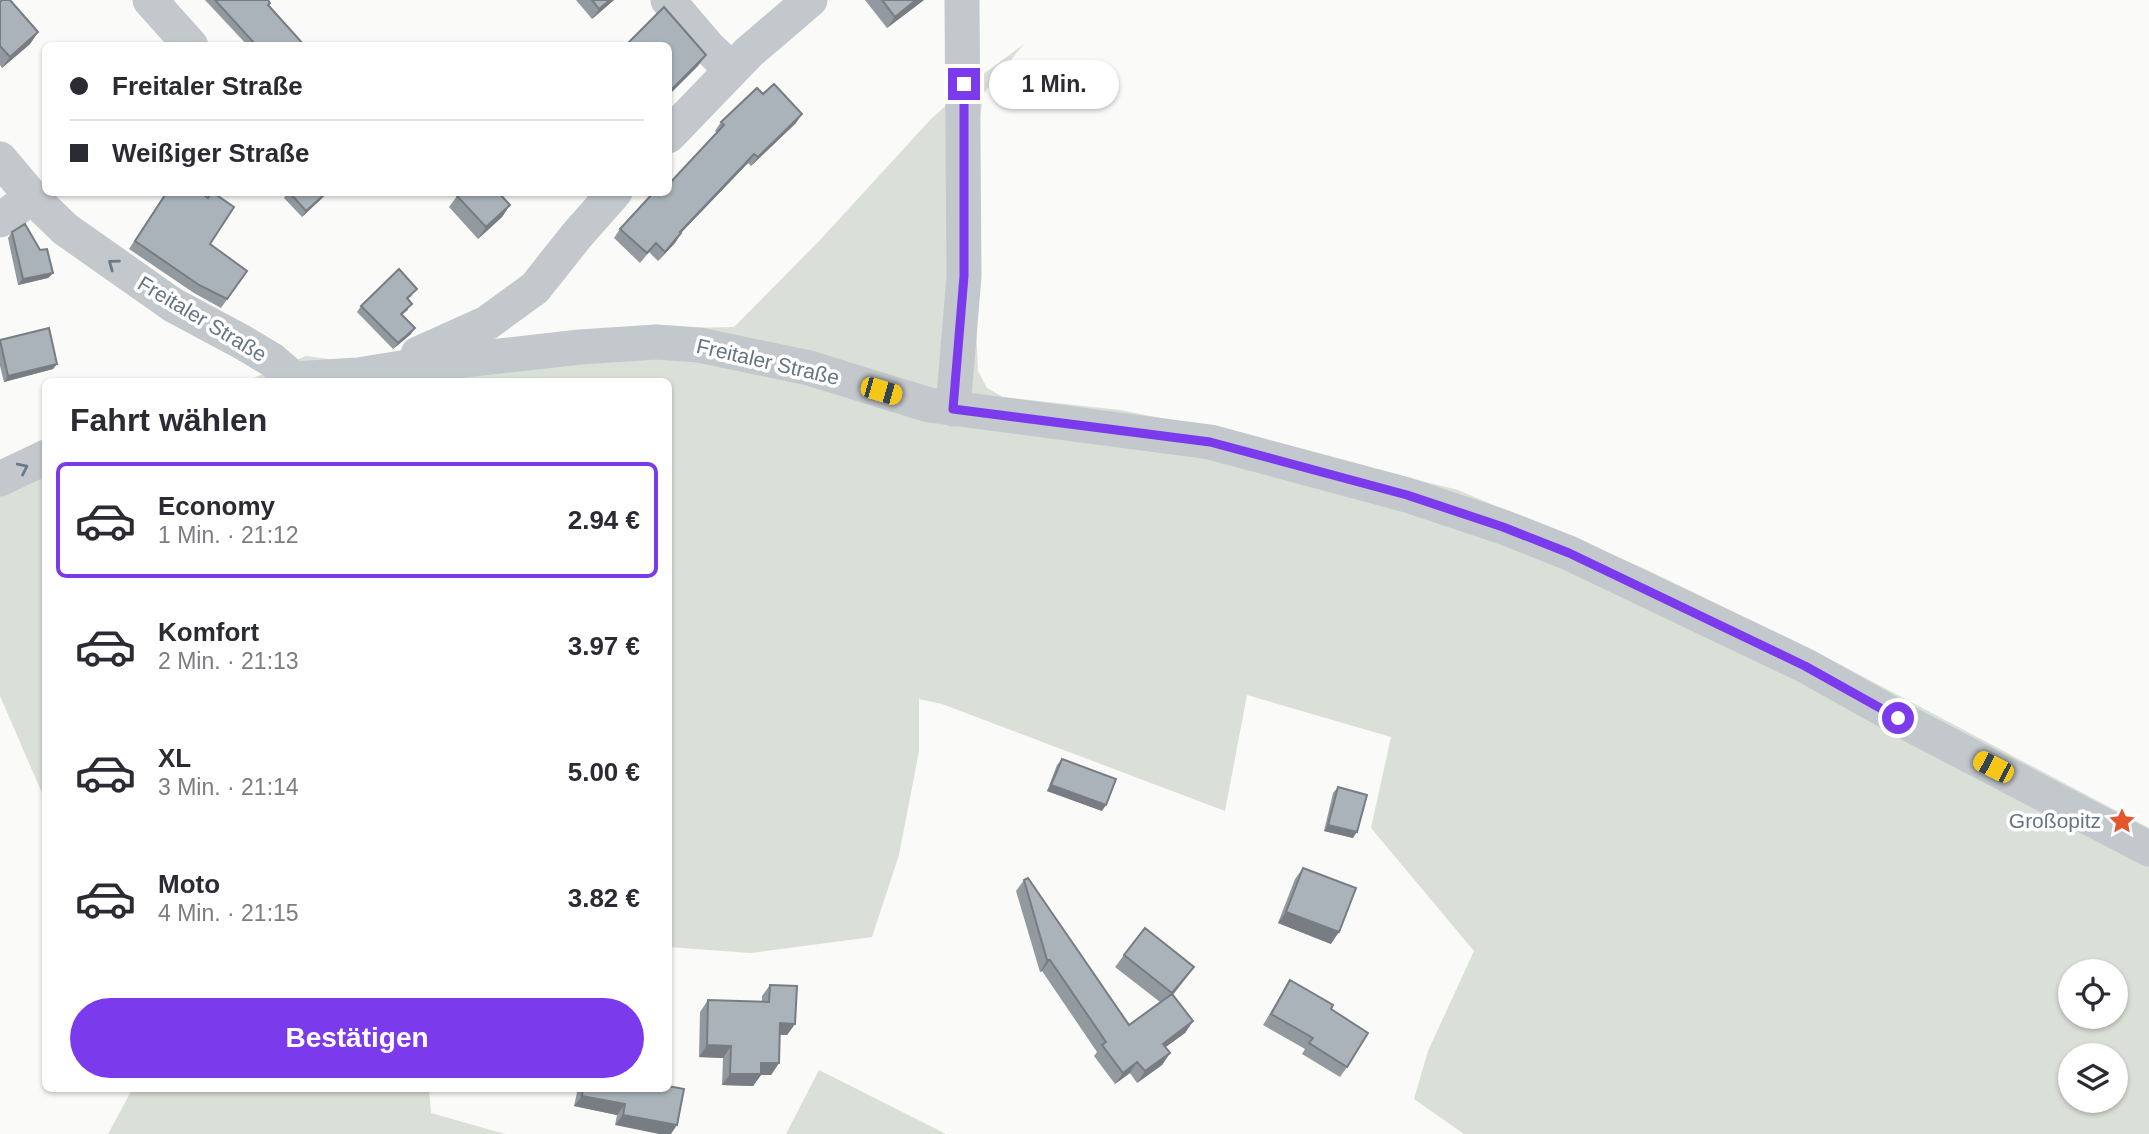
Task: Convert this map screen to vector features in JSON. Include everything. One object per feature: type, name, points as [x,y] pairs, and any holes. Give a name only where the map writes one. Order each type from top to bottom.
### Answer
[{"type":"street","points":[[150,0],[187,42]]},
{"type":"street","points":[[668,0],[709,48],[732,70]]},
{"type":"street","points":[[672,132],[732,70],[810,0]]},
{"type":"street","points":[[953,409],[964,276],[962,0]]},
{"type":"street","name":"Freitaler Straße","points":[[0,159],[32,197],[65,229],[173,305],[261,353],[288,378]]},
{"type":"street","points":[[420,365],[418,354],[487,323],[536,288],[611,196]]},
{"type":"street","points":[[0,220],[32,197]]},
{"type":"street","name":"Freitaler Straße","points":[[317,378],[579,347],[656,342],[699,345],[809,368],[881,391],[953,409],[1210,442],[1394,491],[1503,527],[1569,553],[1805,666],[1915,727],[2149,849]]},
{"type":"street","points":[[0,479],[42,459]]},
{"type":"shaded area","points":[[1024,44],[984,93],[977,135],[975,302],[978,371],[987,388],[1003,397],[1120,410],[1206,427],[1458,490],[1643,568],[1811,649],[2149,828],[2149,1134],[1464,1134],[1414,1099],[1428,1051],[1474,951],[1371,828],[1391,737],[1247,695],[1225,811],[942,704],[919,699],[919,751],[899,855],[872,937],[750,953],[672,947],[672,378],[254,378],[306,356],[343,361],[592,330],[734,327],[821,239],[931,119],[971,83]]},
{"type":"shaded area","points":[[42,446],[42,793],[0,696],[0,463]]},
{"type":"shaded area","points":[[819,1070],[946,1134],[786,1134]]},
{"type":"shaded area","points":[[131,1092],[429,1092],[431,1113],[505,1134],[108,1134]]},
{"type":"building","points":[[2,0],[10,0],[38,32],[10,57],[0,46]]},
{"type":"building","points":[[215,0],[268,0],[268,5],[301,42],[253,42]]},
{"type":"building","points":[[592,0],[610,0],[599,9]]},
{"type":"building","points":[[882,0],[916,0],[895,17]]},
{"type":"building","points":[[664,7],[706,55],[672,89],[672,42],[629,42]]},
{"type":"building","points":[[774,84],[802,114],[758,157],[754,154],[680,232],[665,252],[656,243],[647,253],[620,229],[650,196],[672,196],[672,181],[724,125],[721,122],[757,88],[763,94]]},
{"type":"building","points":[[164,196],[218,196],[234,207],[210,244],[247,271],[227,299],[199,285],[135,241]]},
{"type":"building","points":[[293,196],[323,196],[306,211]]},
{"type":"building","points":[[457,196],[502,196],[510,205],[486,227]]},
{"type":"building","points":[[25,224],[40,250],[47,249],[53,273],[23,279],[12,232]]},
{"type":"building","points":[[399,269],[417,289],[407,298],[412,304],[401,314],[415,328],[398,343],[361,306]]},
{"type":"building","points":[[49,328],[57,364],[8,376],[0,340]]},
{"type":"building","points":[[1062,759],[1116,779],[1106,805],[1051,785]]},
{"type":"building","points":[[1338,787],[1367,795],[1357,832],[1328,825]]},
{"type":"building","points":[[1303,868],[1356,888],[1339,932],[1286,912]]},
{"type":"building","points":[[1028,878],[1129,1025],[1172,994],[1193,1021],[1163,1044],[1170,1053],[1145,1071],[1137,1062],[1123,1073],[1102,1045],[1106,1042],[1050,960],[1047,960],[1024,880]]},
{"type":"building","points":[[1145,928],[1194,967],[1172,993],[1124,955]]},
{"type":"building","points":[[1290,980],[1333,1005],[1331,1009],[1368,1033],[1347,1067],[1309,1043],[1313,1038],[1271,1014]]},
{"type":"building","points":[[770,985],[797,986],[795,1024],[780,1023],[779,1063],[761,1063],[761,1074],[730,1074],[731,1046],[707,1045],[708,1000],[769,1002]]},
{"type":"building","points":[[672,1087],[684,1089],[677,1125],[623,1115],[625,1104],[582,1096],[582,1092],[672,1092]]},
{"type":"place","name":"Großopitz","points":[[2122,821]]},
{"type":"route","points":[[964,84],[964,276],[953,409],[1210,442],[1407,495],[1503,527],[1569,553],[1805,666],[1898,718]]}]
